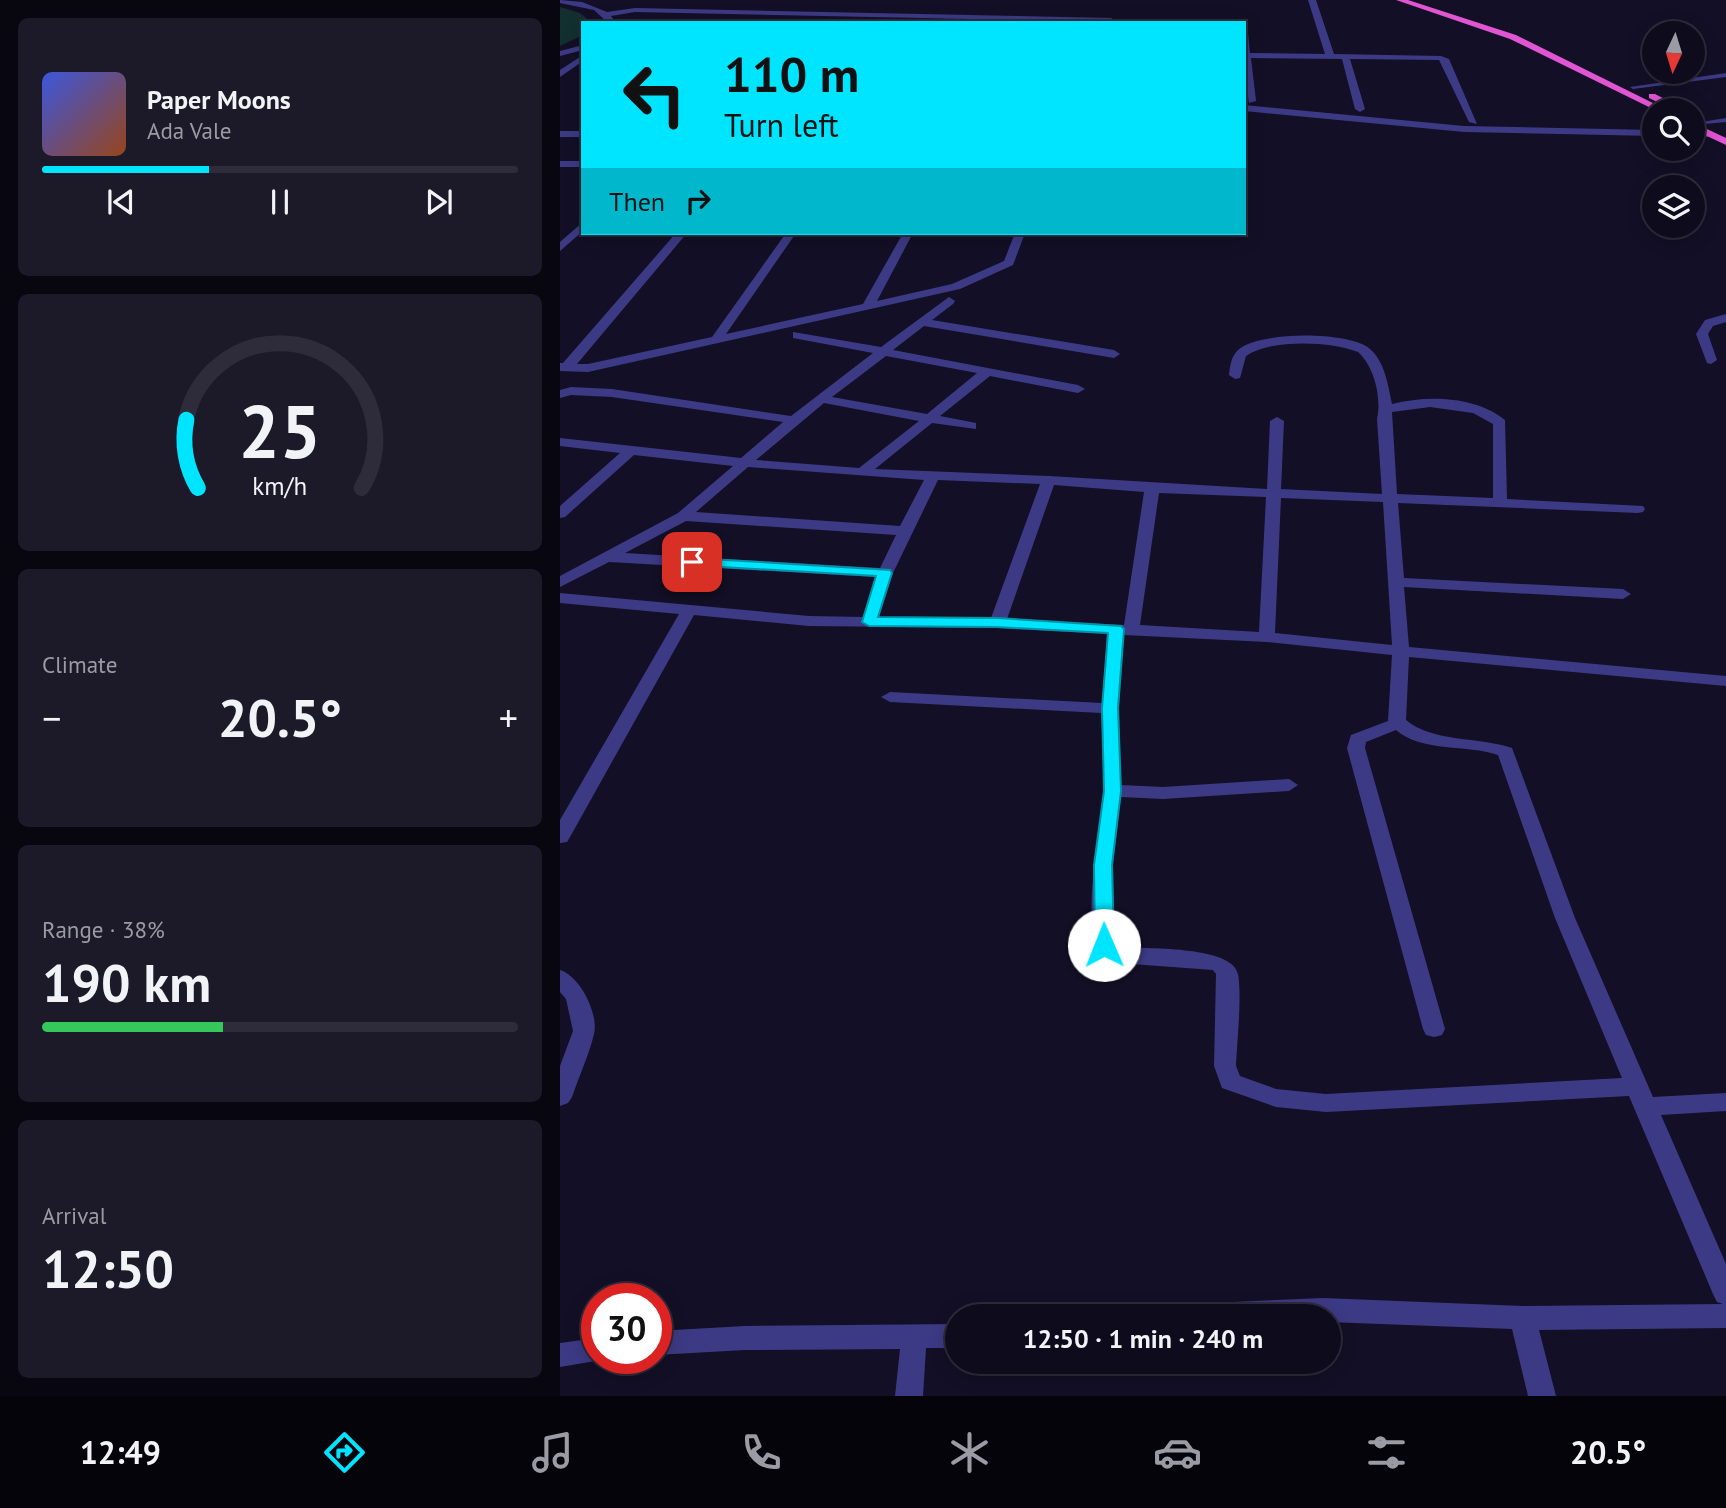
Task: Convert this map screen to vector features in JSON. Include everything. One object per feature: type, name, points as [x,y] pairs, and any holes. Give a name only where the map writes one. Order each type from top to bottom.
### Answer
[{"type":"highway","points":[[1400,0],[1513,37],[1642,100]]},
{"type":"highway","points":[[1422,0],[1520,33],[1656,98]]},
{"type":"highway","points":[[1705,121],[1726,132]]},
{"type":"highway","points":[[1705,131],[1726,142]]},
{"type":"street","points":[[1312,0],[1330,55]]},
{"type":"street","points":[[560,1],[594,8],[610,21]]},
{"type":"street","points":[[606,15],[635,10],[877,15],[972,20],[1111,20]]},
{"type":"street","points":[[773,21],[781,13]]},
{"type":"street","points":[[872,21],[877,15]]},
{"type":"street","points":[[1246,48],[1248,105],[1464,130],[1642,133]]},
{"type":"street","points":[[560,54],[581,52]]},
{"type":"street","points":[[560,74],[581,53]]},
{"type":"street","points":[[1247,55],[1441,58],[1446,61],[1474,122]]},
{"type":"street","points":[[1345,55],[1360,109]]},
{"type":"street","points":[[560,128],[581,128]]},
{"type":"street","points":[[560,134],[581,134]]},
{"type":"street","points":[[1705,134],[1712,134]]},
{"type":"street","points":[[560,164],[581,164]]},
{"type":"street","points":[[560,248],[581,227]]},
{"type":"street","points":[[564,367],[680,235]]},
{"type":"street","points":[[716,340],[790,235]]},
{"type":"street","points":[[867,306],[907,235]]},
{"type":"street","points":[[564,367],[588,368],[956,287],[1009,263],[1019,235]]},
{"type":"street","points":[[560,582],[683,516],[794,420],[949,301]]},
{"type":"street","points":[[1711,360],[1702,334],[1709,323],[1726,318]]},
{"type":"street","points":[[923,322],[1114,354]]},
{"type":"street","points":[[797,335],[1078,389]]},
{"type":"street","points":[[1235,375],[1237,359],[1245,350],[1260,345],[1325,341],[1350,344],[1364,350],[1375,365],[1386,409],[1384,419],[1392,496],[1401,651],[1396,696],[1398,723],[1416,735],[1485,744],[1506,752],[1565,918],[1726,1294]]},
{"type":"street","points":[[862,473],[988,372]]},
{"type":"street","points":[[560,394],[571,391],[612,393],[794,420]]},
{"type":"street","points":[[821,399],[971,426]]},
{"type":"street","points":[[1386,409],[1413,404],[1444,405],[1474,408],[1493,415],[1500,423],[1500,502]]},
{"type":"street","points":[[1267,637],[1277,421]]},
{"type":"street","points":[[560,442],[743,463],[862,473],[1638,509]]},
{"type":"street","points":[[560,514],[631,451]]},
{"type":"street","points":[[869,622],[885,573],[903,531],[933,475]]},
{"type":"street","points":[[997,623],[1049,480]]},
{"type":"street","points":[[1152,488],[1110,708],[1112,791],[1103,865],[1104,945],[1107,952],[1118,956],[1209,961],[1222,965],[1227,974],[1225,1066],[1230,1082],[1269,1097],[1326,1102],[1643,1096],[1726,1102]]},
{"type":"street","points":[[683,516],[903,531]]},
{"type":"street","points":[[609,557],[885,573]]},
{"type":"street","points":[[1397,582],[1623,594]]},
{"type":"street","points":[[560,598],[809,621],[997,623],[1267,637],[1726,681]]},
{"type":"street","points":[[560,837],[689,610]]},
{"type":"street","points":[[890,697],[1110,708]]},
{"type":"street","points":[[1398,723],[1357,739],[1356,748],[1434,1029]]},
{"type":"street","points":[[1112,791],[1163,793],[1289,785]]},
{"type":"street","points":[[560,978],[576,996],[584,1031],[560,1097]]},
{"type":"street","points":[[1341,1311],[1523,1318],[1726,1316]]},
{"type":"street","points":[[1523,1318],[1542,1396]]},
{"type":"street","points":[[909,1396],[915,1336]]},
{"type":"street","points":[[672,1342],[745,1338],[945,1336]]},
{"type":"street","points":[[560,1355],[581,1352]]},
{"type":"lane","points":[[1633,87],[1726,75]]},
{"type":"lane","points":[[1705,121],[1726,120]]},
{"type":"green space","points":[[560,7],[580,13],[590,21],[581,21],[581,36],[560,46]]},
{"type":"route","points":[[692,562],[885,573],[869,622],[997,623],[1116,629],[1110,708],[1112,791],[1103,865],[1104,945]]}]
